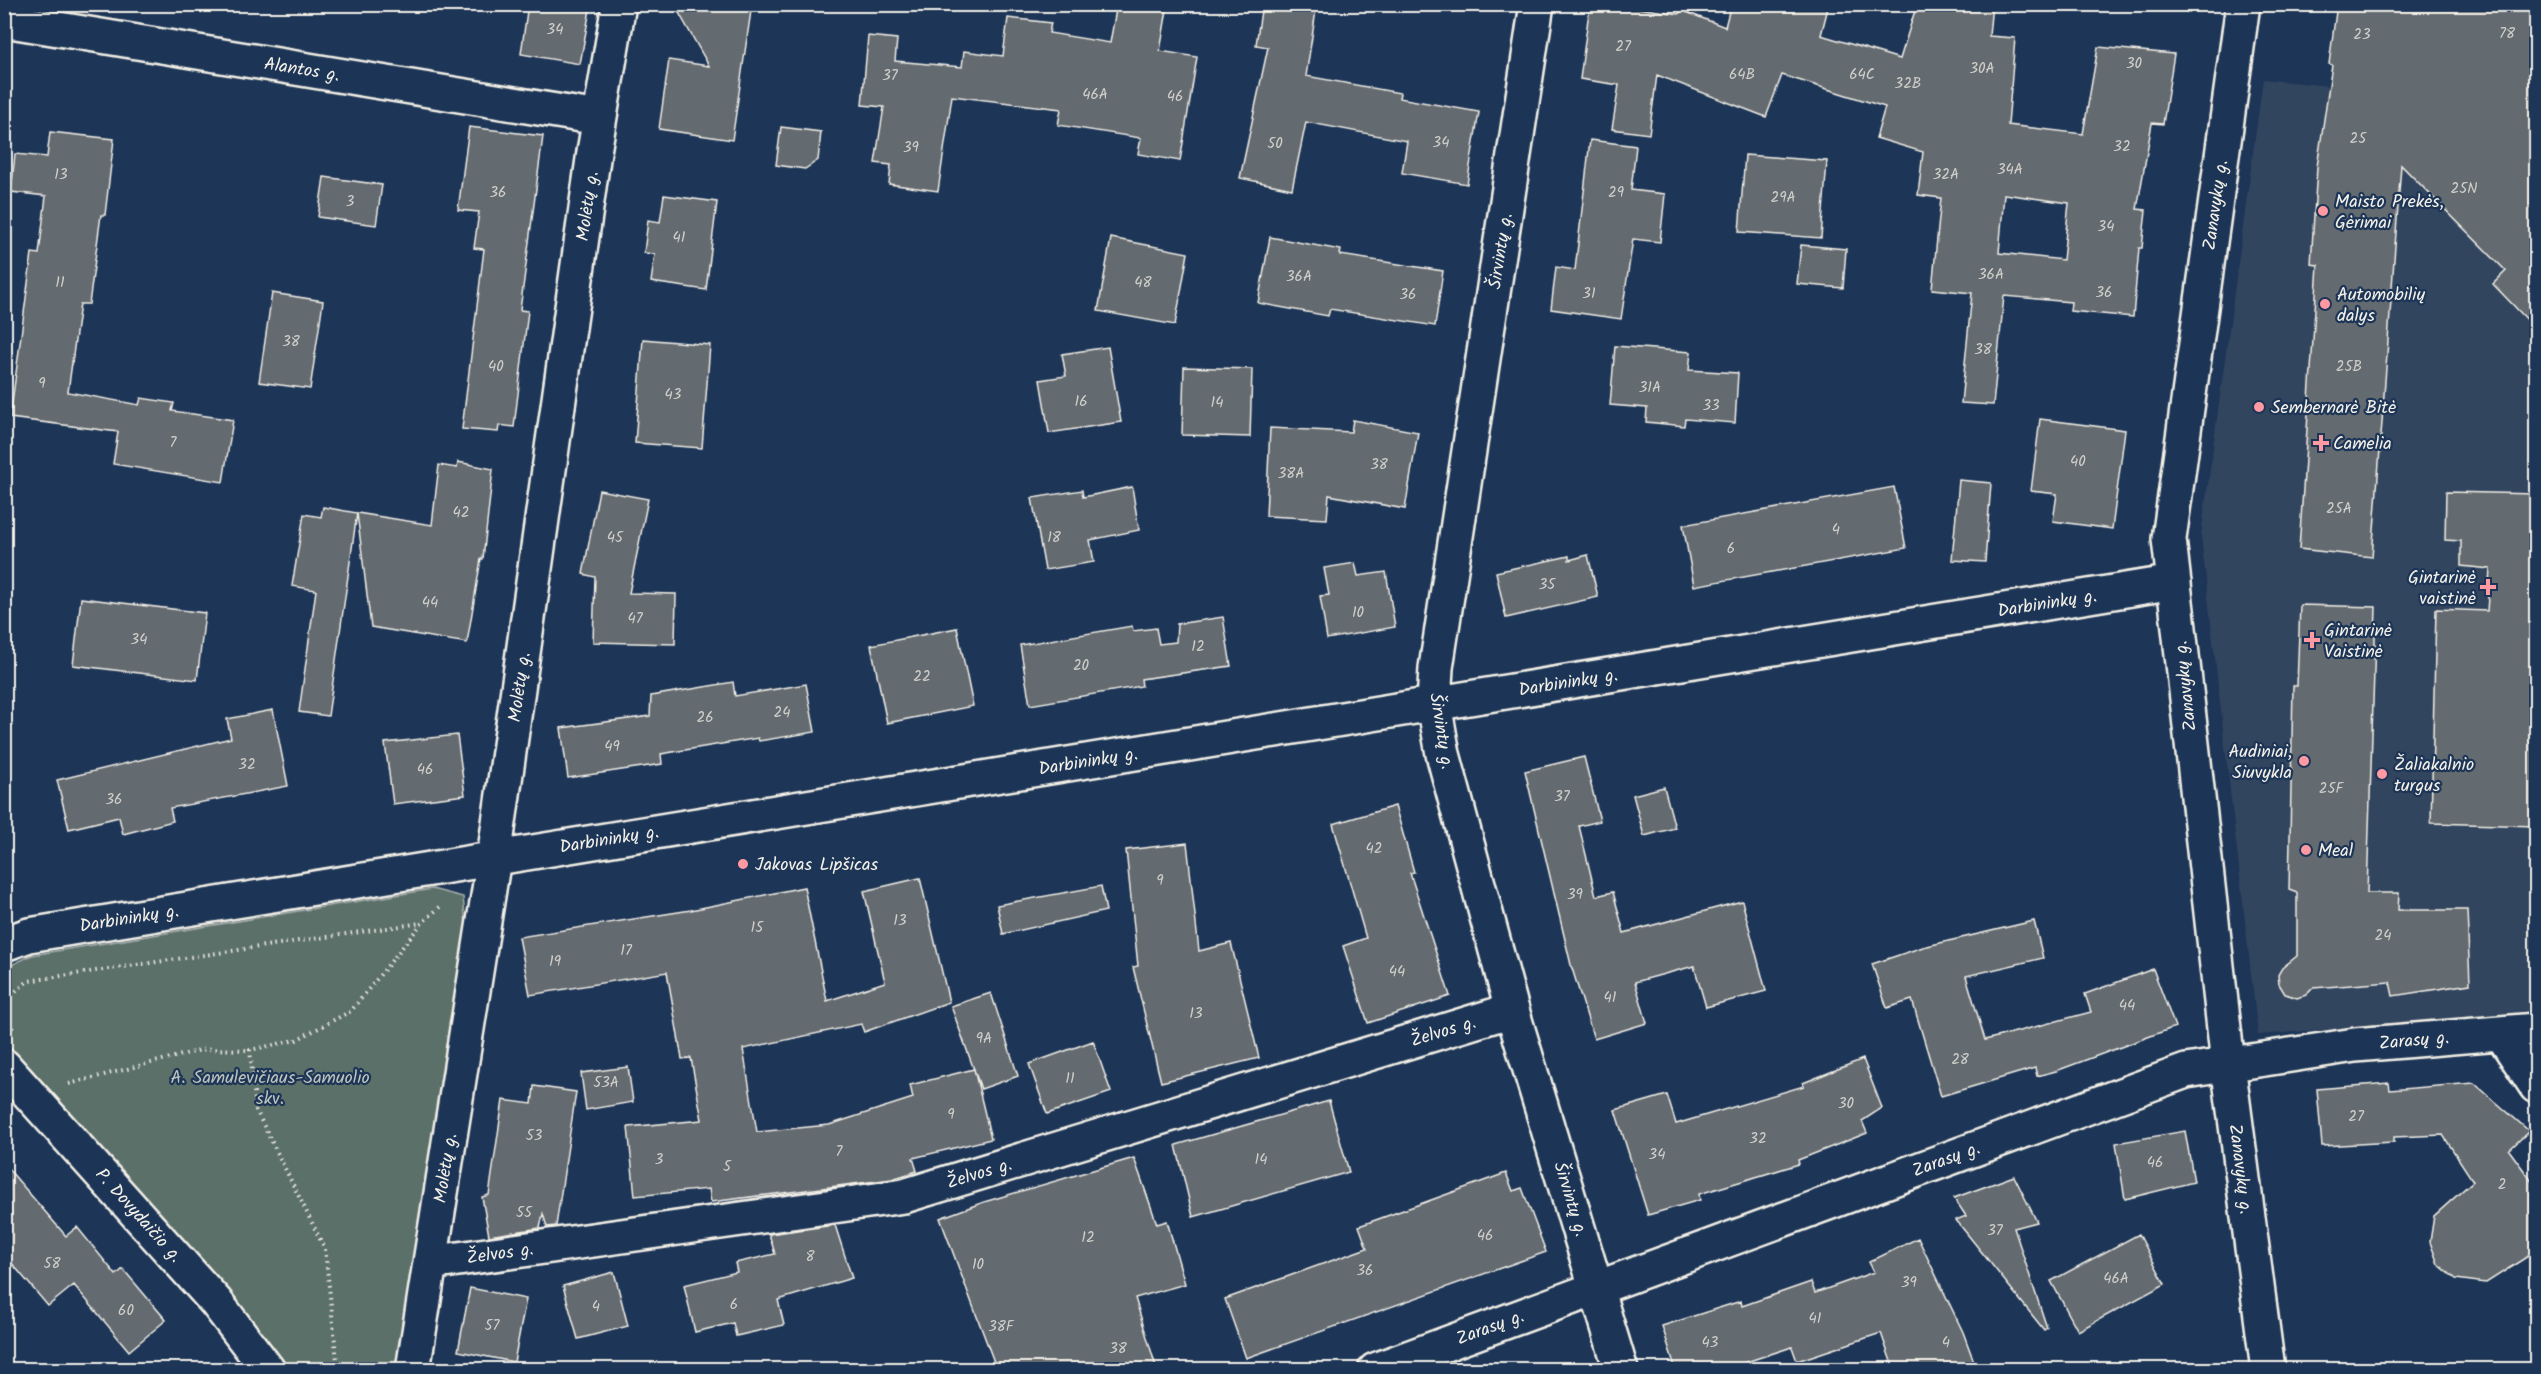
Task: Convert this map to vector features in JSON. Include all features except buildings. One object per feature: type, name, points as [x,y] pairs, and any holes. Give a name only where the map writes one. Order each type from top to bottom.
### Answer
[{"type":"street","name":"Molėtų g.","points":[[413,1370],[494,858],[599,118],[619,4]]},
{"type":"street","name":"Širvintų g.","points":[[1537,4],[1436,668],[1434,704],[1443,754],[1512,1010],[1621,1370]]},
{"type":"street","name":"Zanavykų g.","points":[[2243,4],[2169,539],[2228,1064],[2268,1370]]},
{"type":"street","name":"Alantos g.","points":[[4,20],[599,118]]},
{"type":"street","name":"Darbininkų g.","points":[[4,944],[29,934],[2174,582]]},
{"type":"street","name":"Želvos g.","points":[[430,1263],[904,1196],[1512,1010]]},
{"type":"street","name":"Zarasų g.","points":[[1375,1370],[2186,1071],[2355,1045],[2536,1030]]},
{"type":"street","points":[[2501,1033],[2536,1086]]},
{"type":"street","name":"P. Dovydaičio g.","points":[[4,1066],[216,1302],[268,1370]]},
{"type":"path","points":[[59,1086],[205,1048],[250,1050],[296,1040],[351,1011],[422,923],[446,901]]},
{"type":"path","points":[[18,1036],[4,1018],[6,998],[28,981],[422,923]]},
{"type":"path","points":[[250,1050],[256,1110],[325,1249],[339,1370]]},
{"type":"shaded area","name":"Žaliakalnio turgus","points":[[2263,79],[2384,92],[2454,137],[2536,221],[2536,1013],[2258,1035],[2201,536]]},
{"type":"green space","name":"A. Samulevičiaus-Samuolio skv.","points":[[432,889],[463,897],[466,924],[402,1369],[285,1369],[198,1261],[5,1048],[5,968],[32,955]]},
{"type":"place","name":"Maisto Prekės, Gėrimai","points":[[2323,211]]},
{"type":"place","name":"Automobilių dalys","points":[[2325,304]]},
{"type":"place","name":"Sembernarė Bitė","points":[[2259,407]]},
{"type":"place","name":"Camelia","points":[[2321,443]]},
{"type":"place","name":"Gintarinė vaistinė","points":[[2488,587]]},
{"type":"place","name":"Gintarinė Vaistinė","points":[[2312,640]]},
{"type":"place","name":"Audiniai, Siuvykla","points":[[2304,761]]},
{"type":"place","name":"Žaliakalnio turgus","points":[[2382,774]]},
{"type":"place","name":"Meal","points":[[2306,850]]},
{"type":"place","name":"Jakovas Lipšicas","points":[[743,864]]}]
